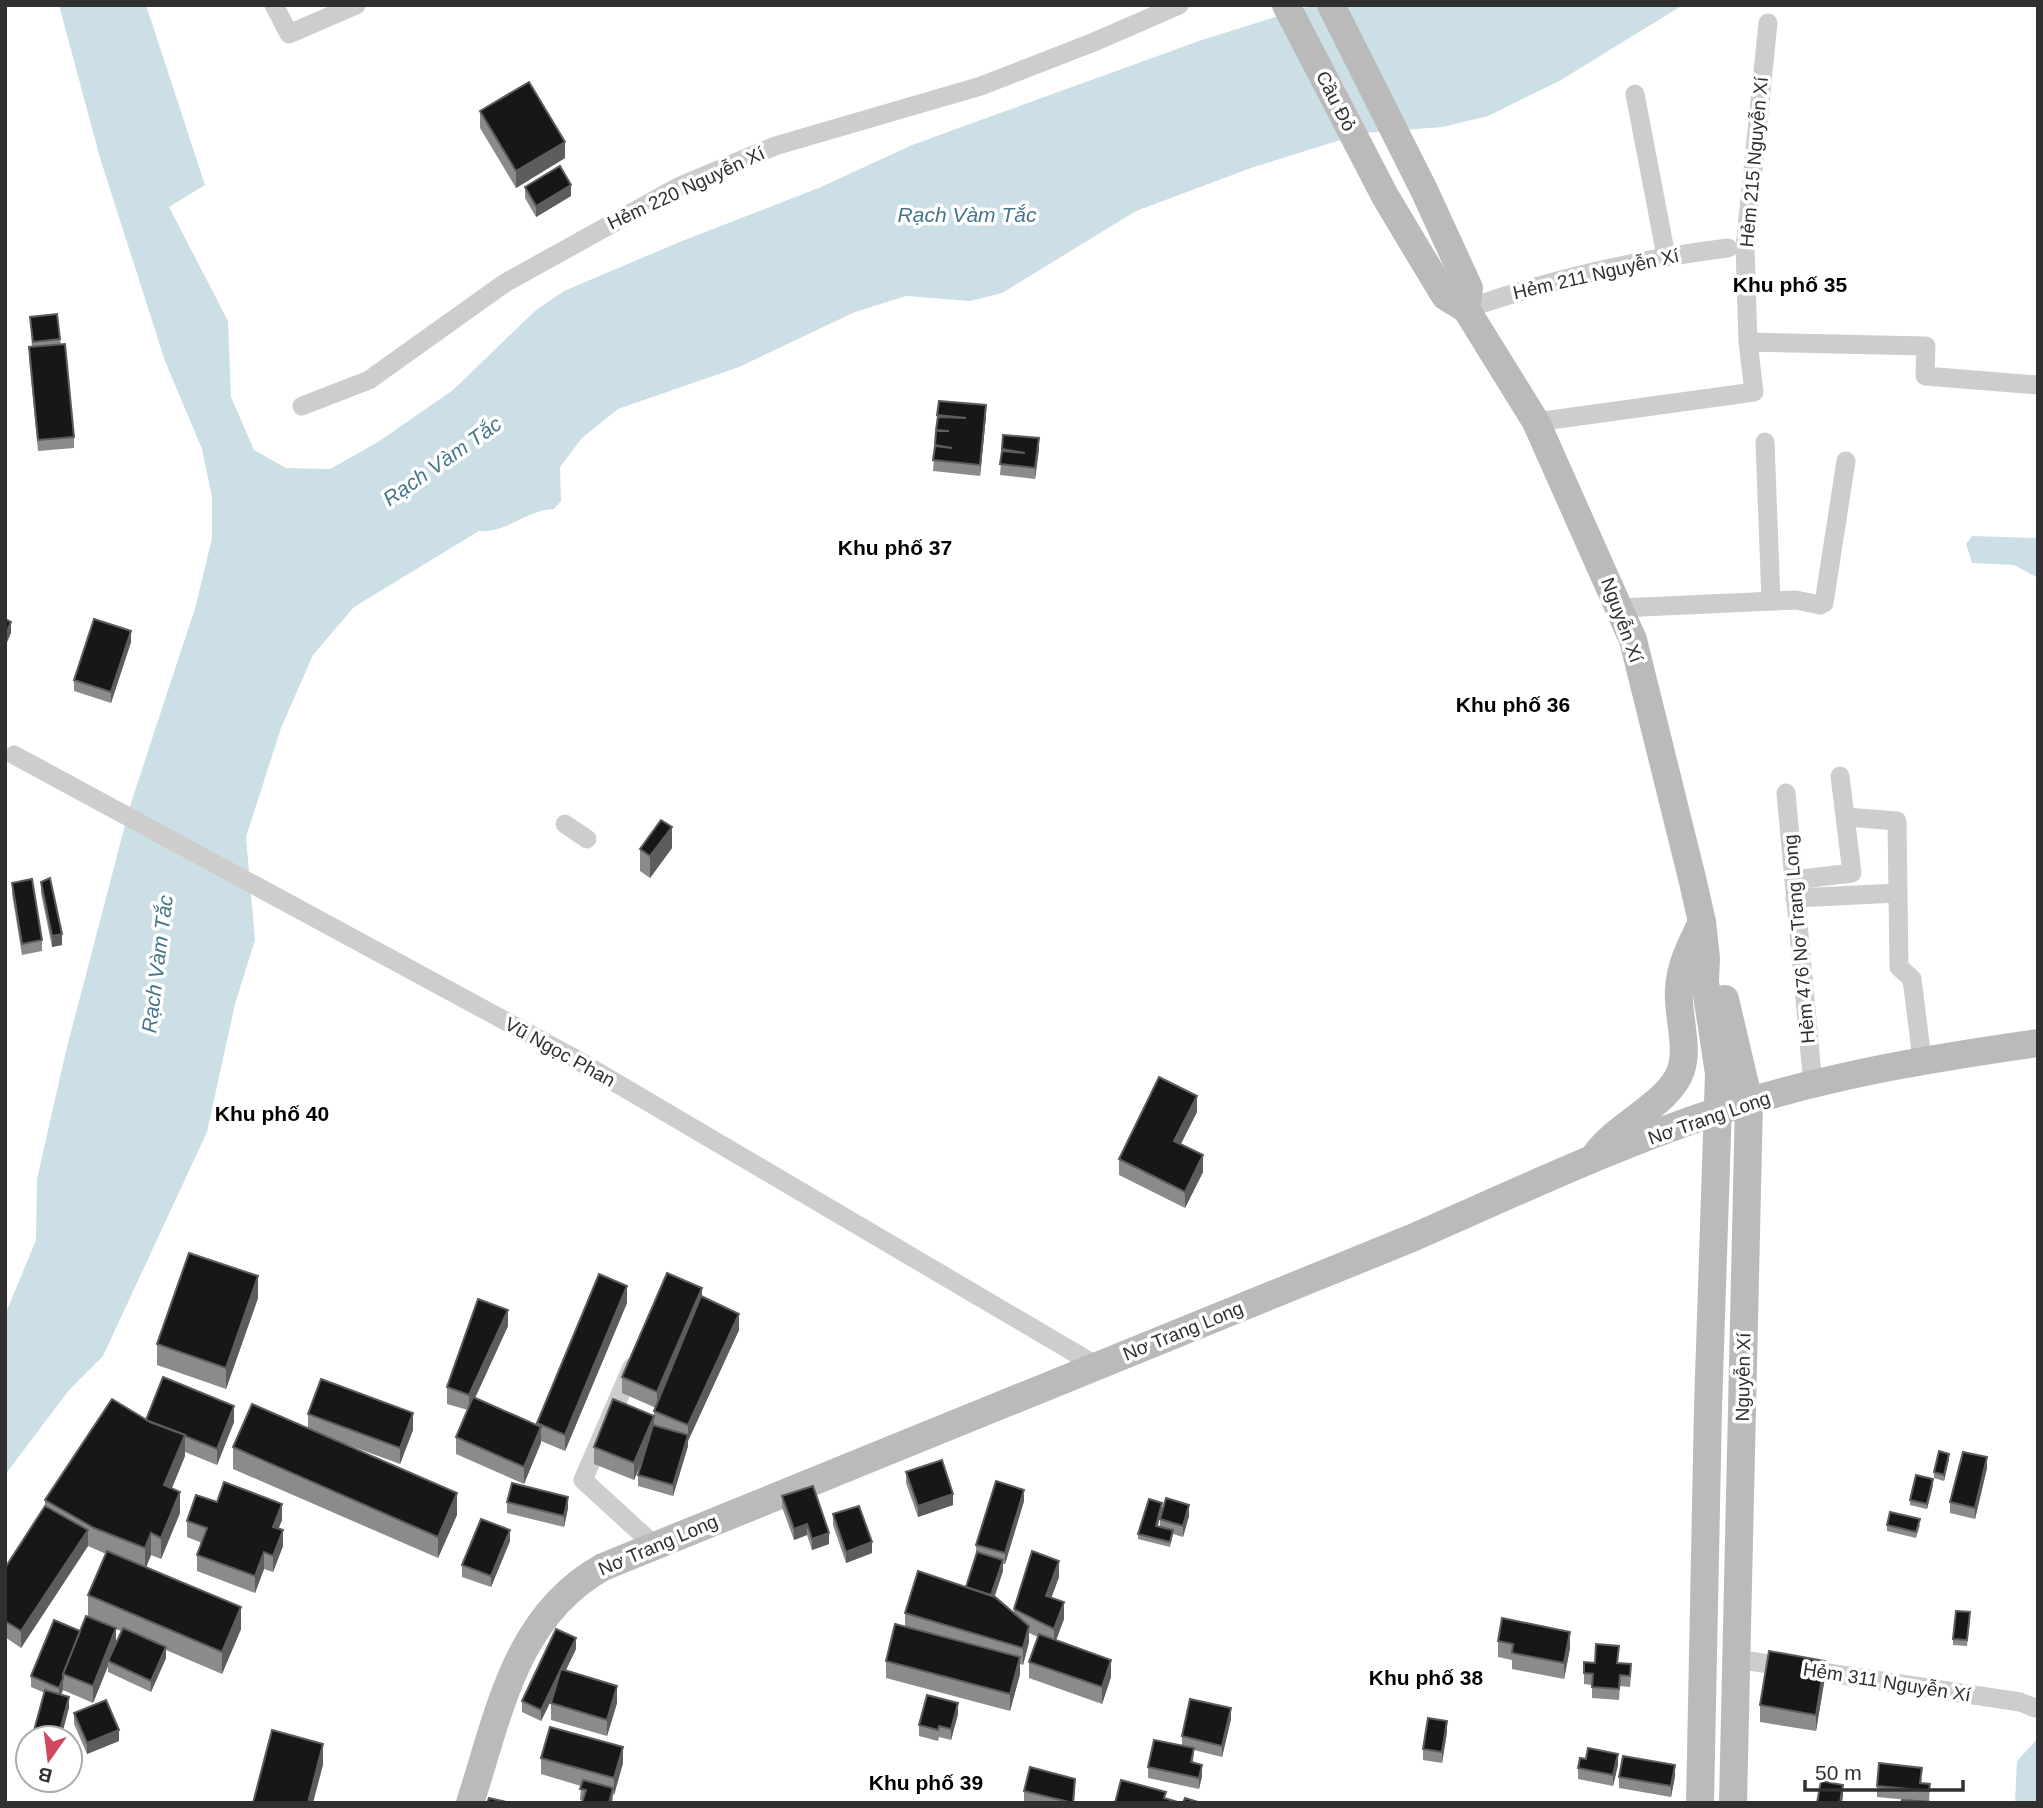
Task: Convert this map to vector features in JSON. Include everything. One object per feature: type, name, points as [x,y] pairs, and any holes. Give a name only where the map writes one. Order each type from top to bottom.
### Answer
[{"type":"main road","name":"Cầu Đỏ","points":[[1286,5],[1385,196]]},
{"type":"main road","name":"Cầu Đỏ","points":[[1331,5],[1424,190]]},
{"type":"main road","name":"Nguyễn Xí","points":[[1424,190],[1469,288],[1466,309]]},
{"type":"main road","name":"Nguyễn Xí","points":[[1385,196],[1445,296],[1466,309],[1536,422],[1620,608],[1633,640],[1702,922],[1706,958],[1705,982],[1719,1073],[1700,1803]]},
{"type":"main road","points":[[1592,1161],[1604,1142],[1673,1086],[1682,1068],[1679,987],[1687,953],[1702,922]]},
{"type":"main road","name":"Nguyễn Xí","points":[[1706,958],[1720,980],[1749,1102],[1733,1803]]},
{"type":"main road","name":"Nơ Trang Long","points":[[470,1803],[516,1667],[544,1614],[582,1579],[654,1545],[1412,1238],[1592,1161],[1716,1113],[1813,1084],[1922,1059],[2038,1042]]},
{"type":"street","points":[[274,5],[289,34],[356,5]]},
{"type":"street","name":"Hẻm 220 Nguyễn Xí","points":[[303,406],[369,380],[505,282],[678,187],[775,146],[981,86],[1094,43],[1179,5]]},
{"type":"street","name":"Hẻm 215 Nguyễn Xí","points":[[1536,422],[1754,392],[1748,342],[1745,248],[1768,23]]},
{"type":"street","points":[[1635,94],[1666,256]]},
{"type":"street","name":"Hẻm 211 Nguyễn Xí","points":[[1466,309],[1537,284],[1666,256],[1728,248]]},
{"type":"street","points":[[1748,342],[1926,346],[1925,376],[2038,385]]},
{"type":"street","points":[[1765,442],[1771,601]]},
{"type":"street","points":[[1620,608],[1796,600],[1820,605],[1824,603],[1846,461]]},
{"type":"street","name":"Vũ Ngọc Phan","points":[[14,755],[572,1057],[1097,1366]]},
{"type":"street","points":[[1795,889],[1852,873],[1840,776]]},
{"type":"street","name":"Hẻm 476 Nơ Trang Long","points":[[1786,793],[1813,1084]]},
{"type":"street","points":[[1846,817],[1897,821],[1899,967],[1912,979],[1922,1059]]},
{"type":"street","points":[[565,824],[587,839]]},
{"type":"street","points":[[1795,889],[1898,893]]},
{"type":"street","points":[[640,1349],[583,1480],[654,1545]]},
{"type":"street","name":"Hẻm 311 Nguyễn Xí","points":[[1736,1659],[2029,1706]]},
{"type":"water","name":"Rạch Vàm Tắc","points":[[59,5],[146,5],[205,185],[169,207],[228,321],[231,397],[254,450],[286,468],[330,469],[378,442],[453,390],[535,311],[564,291],[821,187],[912,145],[1199,41],[1313,5],[1683,5],[1561,80],[1488,116],[1443,127],[1363,133],[1251,168],[1136,211],[1002,293],[970,301],[906,296],[855,312],[739,367],[618,409],[582,438],[560,467],[561,501],[554,509],[534,513],[499,529],[479,531],[354,607],[313,655],[281,728],[246,837],[255,940],[235,1004],[207,1132],[103,1356],[69,1390],[5,1475],[5,1315],[36,1240],[37,1179],[66,1051],[130,806],[196,605],[212,538],[212,497],[202,449],[165,361],[100,158]]},
{"type":"water","points":[[1972,536],[2038,538],[2038,578],[2014,565],[1972,563],[1966,544]]},
{"type":"water","points":[[2038,1738],[2038,1803],[2015,1803],[2017,1761]]},
{"type":"building","points":[[529,82],[565,142],[516,171],[480,111]]},
{"type":"building","points":[[560,166],[571,185],[536,206],[525,187]]},
{"type":"building","points":[[57,314],[60,339],[33,342],[30,317]]},
{"type":"building","points":[[65,344],[74,437],[38,440],[29,347]]},
{"type":"building","points":[[939,401],[986,405],[980,465],[933,460],[935,446],[952,448],[935,445],[936,431],[949,431],[936,430],[938,417],[966,418],[937,415]]},
{"type":"building","points":[[1003,435],[1039,438],[1035,468],[1000,464],[1002,451],[1025,453],[1002,449]]},
{"type":"building","points":[[5,619],[11,622],[5,636]]},
{"type":"building","points":[[94,619],[131,631],[111,692],[74,680]]},
{"type":"building","points":[[661,820],[672,827],[650,856],[640,849]]},
{"type":"building","points":[[50,878],[62,934],[52,936],[41,882]]},
{"type":"building","points":[[32,879],[42,940],[22,944],[12,883]]},
{"type":"building","points":[[1159,1077],[1197,1096],[1174,1141],[1203,1155],[1185,1192],[1119,1159]]},
{"type":"building","points":[[189,1253],[258,1276],[226,1368],[157,1344]]},
{"type":"building","points":[[667,1273],[702,1288],[657,1392],[622,1377]]},
{"type":"building","points":[[599,1274],[627,1286],[565,1435],[537,1423]]},
{"type":"building","points":[[701,1296],[739,1314],[688,1425],[654,1411]]},
{"type":"building","points":[[478,1299],[508,1310],[469,1395],[447,1387]]},
{"type":"building","points":[[163,1377],[234,1406],[217,1449],[146,1420]]},
{"type":"building","points":[[321,1379],[413,1413],[400,1448],[308,1414]]},
{"type":"building","points":[[473,1397],[541,1427],[524,1467],[456,1437]]},
{"type":"building","points":[[112,1399],[150,1422],[185,1435],[164,1485],[180,1492],[161,1538],[151,1533],[145,1548],[94,1528],[45,1500]]},
{"type":"building","points":[[613,1399],[654,1416],[634,1463],[594,1447]]},
{"type":"building","points":[[252,1404],[457,1493],[438,1537],[233,1447]]},
{"type":"building","points":[[653,1425],[688,1435],[673,1485],[638,1475]]},
{"type":"building","points":[[1939,1451],[1949,1454],[1944,1475],[1934,1472]]},
{"type":"building","points":[[1963,1452],[1987,1457],[1975,1508],[1950,1502]]},
{"type":"building","points":[[942,1460],[953,1494],[918,1506],[906,1472]]},
{"type":"building","points":[[1916,1475],[1933,1479],[1927,1504],[1910,1500]]},
{"type":"building","points":[[996,1481],[1024,1490],[1005,1553],[976,1545]]},
{"type":"building","points":[[224,1482],[282,1504],[273,1527],[283,1530],[273,1556],[264,1552],[255,1576],[197,1555],[207,1528],[187,1521],[196,1495],[217,1502]]},
{"type":"building","points":[[512,1483],[568,1497],[564,1516],[507,1502]]},
{"type":"building","points":[[813,1486],[829,1533],[812,1539],[807,1524],[794,1529],[782,1496]]},
{"type":"building","points":[[1166,1498],[1189,1505],[1183,1526],[1160,1519]]},
{"type":"building","points":[[1149,1499],[1162,1503],[1156,1526],[1173,1530],[1170,1542],[1138,1534]]},
{"type":"building","points":[[45,1506],[88,1530],[21,1631],[5,1621],[5,1568]]},
{"type":"building","points":[[859,1506],[872,1542],[846,1552],[833,1514]]},
{"type":"building","points":[[1890,1512],[1920,1519],[1916,1532],[1887,1525]]},
{"type":"building","points":[[481,1519],[510,1530],[491,1576],[462,1565]]},
{"type":"building","points":[[107,1551],[241,1607],[222,1652],[88,1595]]},
{"type":"building","points":[[1032,1551],[1059,1561],[1046,1596],[1064,1602],[1054,1629],[1014,1609]]},
{"type":"building","points":[[977,1552],[1003,1560],[991,1595],[966,1587]]},
{"type":"building","points":[[918,1571],[995,1597],[1029,1626],[1023,1648],[905,1613]]},
{"type":"building","points":[[1956,1611],[1970,1612],[1967,1640],[1953,1639]]},
{"type":"building","points":[[86,1616],[116,1628],[93,1686],[63,1674]]},
{"type":"building","points":[[1502,1618],[1570,1632],[1564,1663],[1512,1653],[1513,1644],[1498,1641]]},
{"type":"building","points":[[54,1620],[80,1631],[59,1688],[31,1676]]},
{"type":"building","points":[[895,1624],[1020,1657],[1010,1694],[886,1661]]},
{"type":"building","points":[[123,1628],[166,1647],[151,1681],[108,1661]]},
{"type":"building","points":[[556,1629],[576,1638],[541,1710],[522,1701]]},
{"type":"building","points":[[1039,1634],[1111,1660],[1102,1687],[1029,1662]]},
{"type":"building","points":[[1596,1644],[1619,1646],[1617,1663],[1631,1664],[1630,1676],[1620,1675],[1619,1689],[1592,1687],[1593,1674],[1584,1673],[1584,1662],[1595,1663]]},
{"type":"building","points":[[1769,1651],[1825,1661],[1816,1715],[1760,1705]]},
{"type":"building","points":[[561,1669],[617,1686],[607,1720],[551,1703]]},
{"type":"building","points":[[45,1690],[69,1697],[62,1724],[36,1724]]},
{"type":"building","points":[[927,1695],[958,1703],[951,1729],[939,1726],[938,1730],[919,1725]]},
{"type":"building","points":[[1190,1699],[1231,1708],[1222,1746],[1182,1736]]},
{"type":"building","points":[[106,1700],[119,1730],[87,1743],[84,1724],[79,1724],[74,1713]]},
{"type":"building","points":[[1428,1718],[1447,1721],[1442,1752],[1423,1749]]},
{"type":"building","points":[[550,1727],[623,1747],[614,1778],[541,1758]]},
{"type":"building","points":[[272,1730],[323,1744],[308,1803],[253,1803]]},
{"type":"building","points":[[1154,1740],[1194,1748],[1191,1762],[1202,1765],[1199,1778],[1148,1767]]},
{"type":"building","points":[[1588,1748],[1618,1754],[1613,1775],[1578,1768],[1580,1758],[1586,1759]]},
{"type":"building","points":[[1623,1756],[1675,1765],[1671,1786],[1619,1777]]},
{"type":"building","points":[[1879,1763],[1922,1768],[1920,1783],[1930,1784],[1929,1791],[1877,1786]]},
{"type":"building","points":[[1030,1767],[1075,1779],[1073,1803],[1024,1791]]},
{"type":"building","points":[[583,1780],[613,1788],[609,1803],[582,1803],[586,1790],[580,1789]]},
{"type":"building","points":[[1121,1780],[1166,1792],[1164,1798],[1181,1803],[1115,1803]]},
{"type":"building","points":[[1821,1781],[1843,1785],[1840,1803],[1817,1803]]},
{"type":"building","points":[[489,1798],[511,1803],[487,1803]]},
{"type":"building","points":[[1185,1798],[1201,1803],[1183,1803]]},
{"type":"building","points":[[1902,1800],[1931,1802],[1931,1803],[1901,1803]]},
{"type":"district","name":"Khu phố 35","points":[[1790,284]]},
{"type":"district","name":"Khu phố 37","points":[[895,547]]},
{"type":"district","name":"Khu phố 36","points":[[1513,704]]},
{"type":"district","name":"Khu phố 40","points":[[272,1113]]},
{"type":"district","name":"Khu phố 38","points":[[1426,1677]]},
{"type":"district","name":"Khu phố 39","points":[[926,1782]]}]
